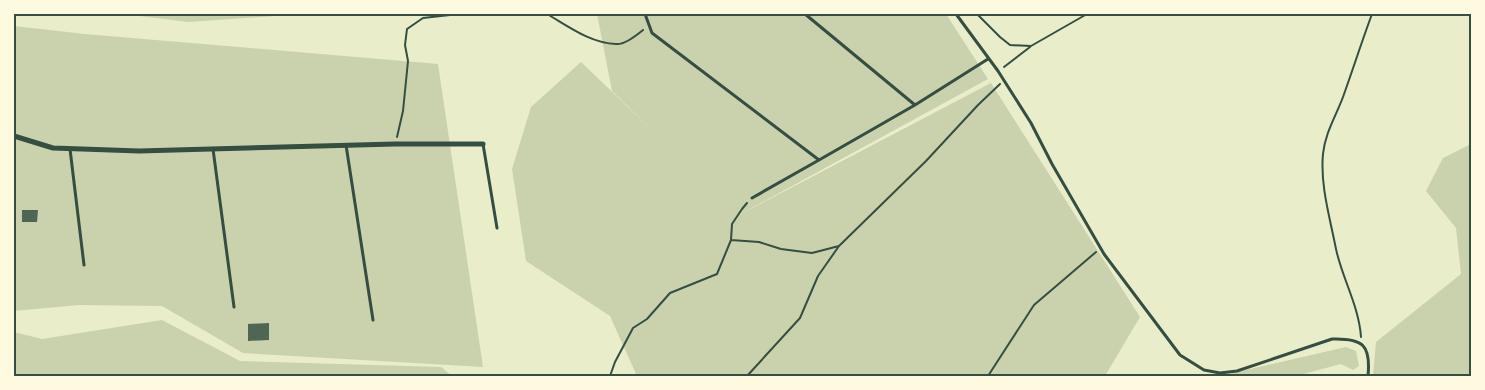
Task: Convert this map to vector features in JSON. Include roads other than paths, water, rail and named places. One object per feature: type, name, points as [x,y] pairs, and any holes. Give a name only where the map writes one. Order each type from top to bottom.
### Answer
[{"type":"street","points":[[14,136],[53,148],[139,151],[395,144],[483,144]]},
{"type":"lane","points":[[646,14],[652,33],[820,160]]},
{"type":"lane","points":[[805,14],[915,105]]},
{"type":"lane","points":[[956,14],[998,71],[1031,123],[1052,164],[1104,254],[1180,355],[1204,370],[1220,373],[1237,371],[1332,339],[1347,338],[1356,340],[1366,350],[1370,360],[1368,376]]},
{"type":"lane","points":[[752,198],[915,105],[988,59]]},
{"type":"lane","points":[[483,144],[497,228]]},
{"type":"lane","points":[[346,146],[373,320]]},
{"type":"lane","points":[[70,148],[84,265]]},
{"type":"lane","points":[[213,149],[234,307]]}]
